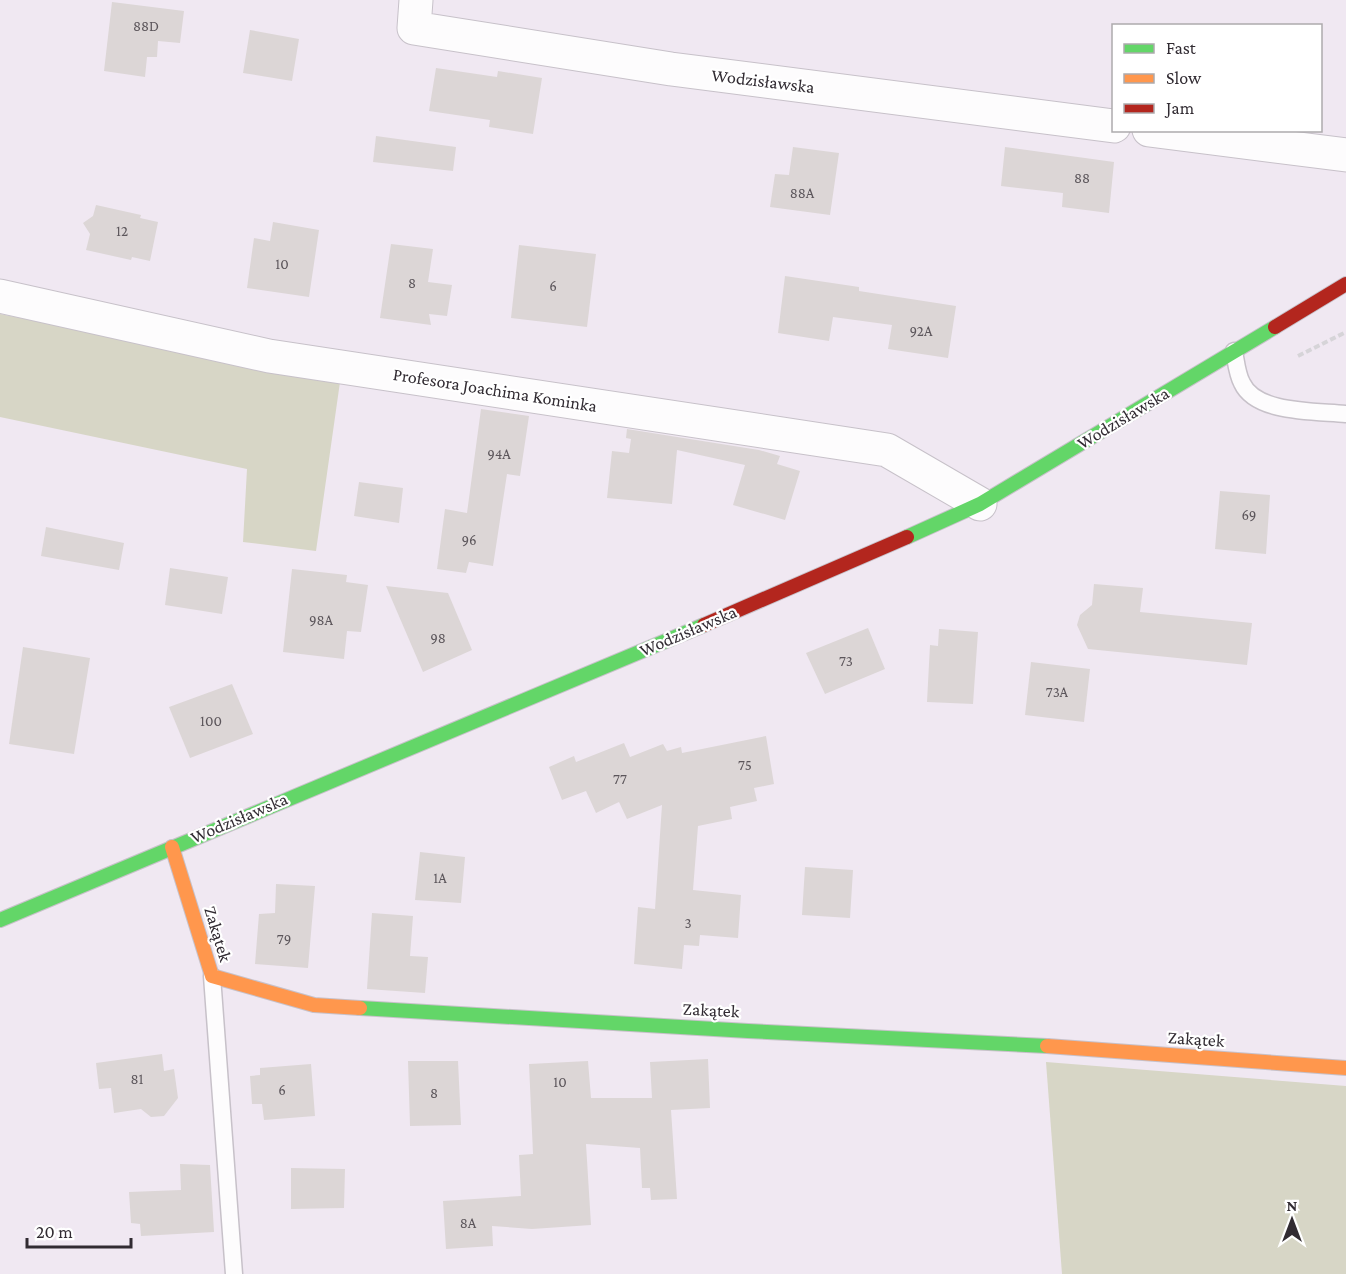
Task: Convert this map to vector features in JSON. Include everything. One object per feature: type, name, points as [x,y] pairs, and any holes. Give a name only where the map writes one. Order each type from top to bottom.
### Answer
[{"type":"main road","name":"Wodzisławska","points":[[0,920],[837,569],[980,504],[1346,284]]},
{"type":"main road","name":"Zakątek","points":[[171,847],[212,976],[314,1005],[748,1031],[1070,1047],[1346,1068]]},
{"type":"street","name":"Wodzisławska","points":[[415,14],[671,69],[1112,126]]},
{"type":"street","points":[[1165,132],[1346,155]]},
{"type":"street","name":"Profesora Joachima Kominka","points":[[0,296],[269,356],[887,450],[980,504]]},
{"type":"lane","points":[[1234,351],[1242,384],[1252,395],[1273,407],[1346,414]]},
{"type":"lane","points":[[212,976],[234,1274]]},
{"type":"shaded area","points":[[0,314],[340,382],[316,551],[243,542],[247,469],[0,417]]},
{"type":"shaded area","points":[[1046,1062],[1346,1086],[1346,1274],[1062,1274]]},
{"type":"building","points":[[112,2],[184,11],[180,43],[158,41],[157,57],[147,57],[145,77],[104,71]]},
{"type":"building","points":[[250,30],[299,39],[292,81],[243,73]]},
{"type":"building","points":[[436,68],[497,77],[498,71],[542,78],[533,134],[489,127],[490,120],[429,111]]},
{"type":"building","points":[[376,136],[456,147],[453,171],[373,162]]},
{"type":"building","points":[[793,147],[839,153],[830,215],[770,207],[775,174],[789,175]]},
{"type":"building","points":[[1005,147],[1114,162],[1109,213],[1062,207],[1063,193],[1001,186]]},
{"type":"building","points":[[96,205],[141,215],[140,218],[158,222],[150,261],[132,257],[131,260],[86,250],[90,234],[83,223],[93,216]]},
{"type":"building","points":[[273,222],[319,230],[309,297],[247,288],[254,238],[270,241]]},
{"type":"building","points":[[391,244],[433,249],[428,282],[452,285],[447,316],[429,314],[431,325],[380,318]]},
{"type":"building","points":[[519,245],[596,254],[587,327],[511,318]]},
{"type":"building","points":[[785,276],[859,287],[859,291],[956,306],[948,358],[888,349],[892,325],[833,317],[829,341],[778,333]]},
{"type":"building","points":[[481,409],[529,416],[520,476],[507,474],[493,566],[469,562],[466,573],[437,569],[445,509],[467,513]]},
{"type":"building","points":[[627,429],[759,450],[780,456],[777,464],[800,471],[785,520],[733,505],[745,465],[677,450],[672,504],[607,498],[612,451],[629,453],[631,439],[626,438]]},
{"type":"building","points":[[359,482],[403,488],[399,523],[354,516]]},
{"type":"building","points":[[1220,491],[1270,495],[1266,554],[1215,549]]},
{"type":"building","points":[[46,527],[124,543],[119,570],[41,556]]},
{"type":"building","points":[[170,568],[228,577],[222,614],[165,605]]},
{"type":"building","points":[[292,569],[347,575],[346,582],[368,585],[361,632],[347,631],[344,659],[283,652]]},
{"type":"building","points":[[1094,584],[1143,588],[1140,612],[1252,623],[1247,665],[1088,649],[1077,625],[1080,615],[1092,605]]},
{"type":"building","points":[[386,586],[448,593],[472,650],[423,672]]},
{"type":"building","points":[[868,628],[885,669],[825,694],[806,653]]},
{"type":"building","points":[[939,629],[978,632],[973,704],[927,702],[930,645],[938,646]]},
{"type":"building","points":[[23,647],[90,658],[74,754],[9,744]]},
{"type":"building","points":[[1031,662],[1090,669],[1084,722],[1025,715]]},
{"type":"building","points":[[232,684],[253,734],[190,758],[169,707]]},
{"type":"building","points":[[766,736],[774,784],[754,788],[757,801],[730,807],[732,819],[698,826],[693,890],[741,895],[738,938],[700,935],[699,946],[684,945],[682,969],[634,964],[638,907],[655,909],[662,805],[627,819],[619,802],[596,813],[586,791],[562,800],[549,767],[574,756],[576,762],[624,743],[630,757],[663,744],[667,751],[681,747],[682,753]]},
{"type":"building","points":[[420,852],[465,857],[461,903],[415,900]]},
{"type":"building","points":[[805,867],[853,870],[850,918],[802,915]]},
{"type":"building","points":[[276,884],[315,886],[308,968],[255,964],[259,914],[275,913]]},
{"type":"building","points":[[372,913],[413,916],[410,956],[428,957],[425,993],[367,989]]},
{"type":"building","points":[[162,1054],[164,1071],[174,1069],[178,1098],[164,1116],[151,1117],[141,1109],[114,1113],[111,1088],[99,1089],[96,1063]]},
{"type":"building","points":[[708,1059],[710,1108],[671,1110],[677,1199],[651,1200],[650,1188],[642,1188],[640,1148],[586,1144],[591,1225],[532,1229],[492,1226],[493,1246],[446,1249],[443,1201],[521,1196],[519,1155],[533,1154],[529,1064],[588,1061],[591,1098],[652,1098],[650,1062]]},
{"type":"building","points":[[408,1061],[458,1061],[461,1125],[410,1126]]},
{"type":"building","points":[[311,1064],[315,1116],[264,1120],[262,1104],[252,1104],[250,1076],[260,1075],[260,1068]]},
{"type":"building","points":[[180,1164],[210,1165],[214,1232],[141,1236],[140,1224],[131,1223],[129,1192],[181,1190]]},
{"type":"building","points":[[291,1168],[345,1169],[344,1208],[291,1209]]},
{"type":"traffic: fast","points":[[907,537],[980,504],[1275,327]]},
{"type":"traffic: fast","points":[[0,920],[704,625]]},
{"type":"traffic: fast","points":[[360,1008],[1047,1046]]},
{"type":"traffic: slow","points":[[172,847],[212,976],[314,1005],[360,1008]]},
{"type":"traffic: slow","points":[[1047,1046],[1346,1068]]},
{"type":"traffic: jam","points":[[1275,327],[1346,284]]},
{"type":"traffic: jam","points":[[704,625],[907,537]]}]
